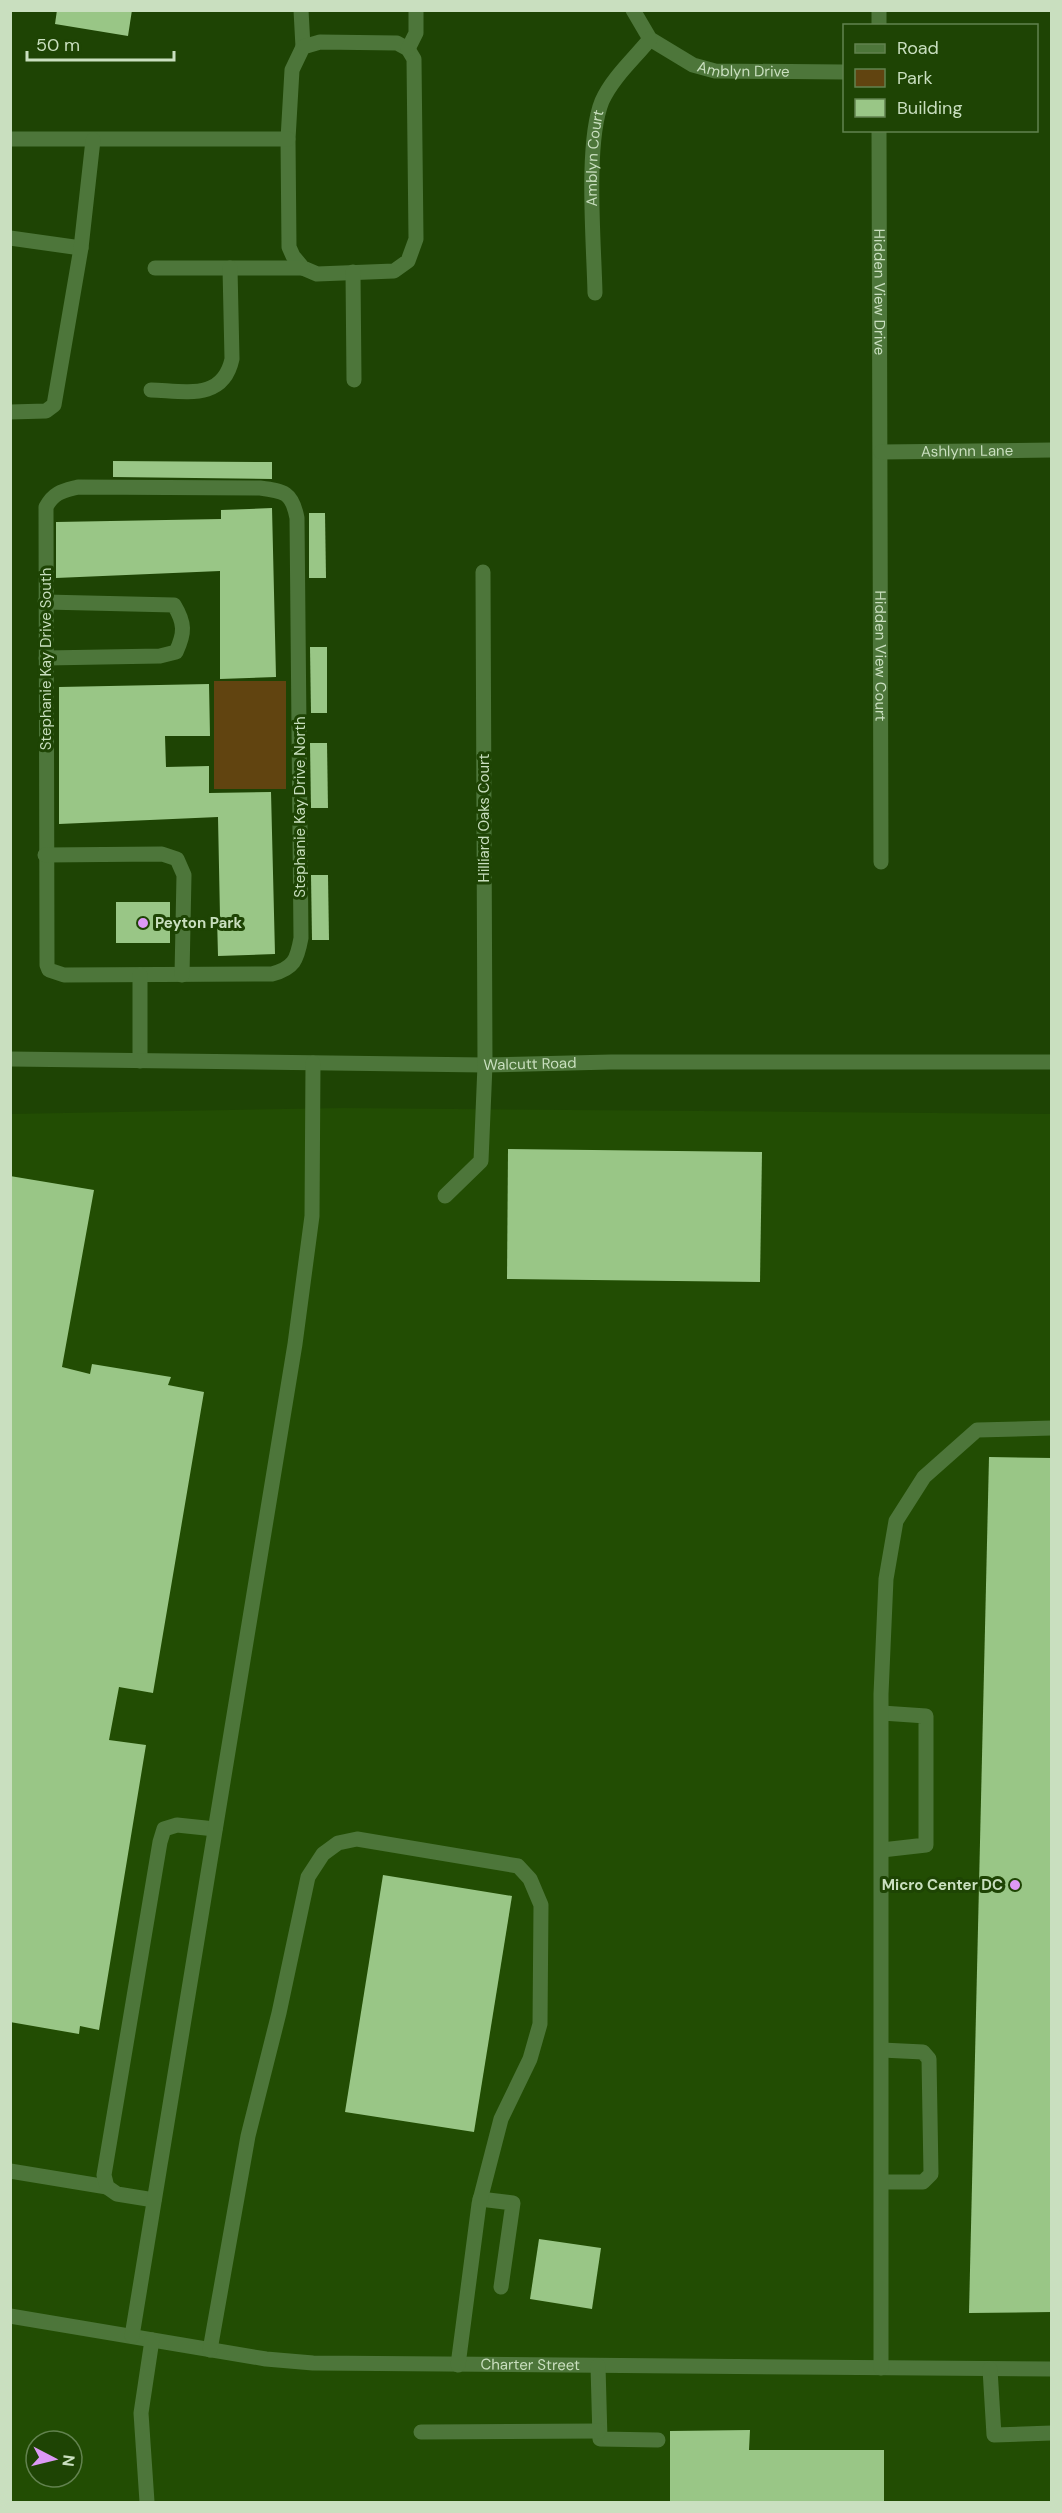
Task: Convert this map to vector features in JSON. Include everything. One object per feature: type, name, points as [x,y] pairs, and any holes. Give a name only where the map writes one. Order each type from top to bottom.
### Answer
[{"type":"street","points":[[301,10],[303,47],[292,70],[288,139],[289,247],[303,268]]},
{"type":"street","points":[[408,49],[416,33],[416,10]]},
{"type":"street","points":[[633,10],[650,39]]},
{"type":"street","name":"Amblyn Drive","points":[[650,39],[693,65],[715,71],[843,72]]},
{"type":"street","name":"Amblyn Court","points":[[595,293],[593,148],[596,124],[602,101],[615,80],[650,39]]},
{"type":"street","points":[[155,268],[303,268],[317,274],[394,271],[408,261],[414,250],[416,70],[414,59],[408,49],[398,43],[320,42],[303,47]]},
{"type":"street","name":"Hidden View Drive","points":[[879,132],[881,452]]},
{"type":"street","points":[[10,140],[288,139]]},
{"type":"street","points":[[10,412],[46,411],[54,405],[81,248],[93,140]]},
{"type":"street","points":[[10,238],[81,248]]},
{"type":"street","points":[[151,390],[210,389],[222,383],[229,372],[232,359],[230,268]]},
{"type":"street","points":[[353,272],[354,380]]},
{"type":"street","name":"Ashlynn Lane","points":[[881,452],[1052,450]]},
{"type":"street","name":"Hidden View Court","points":[[881,452],[881,862]]},
{"type":"street","name":"Stephanie Kay Drive South","points":[[140,975],[64,975],[50,970],[45,953],[46,507],[51,498],[59,492],[78,487],[260,488],[288,495]]},
{"type":"street","name":"Stephanie Kay Drive North","points":[[140,975],[272,974],[288,970],[298,956],[301,938],[297,518],[294,503],[288,495]]},
{"type":"street","name":"Hilliard Oaks Court","points":[[445,1196],[481,1161],[485,1065],[483,572]]},
{"type":"street","points":[[45,602],[174,605],[181,616],[184,629],[176,652],[160,656],[46,658]]},
{"type":"street","points":[[45,855],[162,854],[177,859],[184,875],[182,975]]},
{"type":"street","points":[[140,975],[140,1061]]},
{"type":"street","name":"Walcutt Road","points":[[10,1059],[485,1065],[611,1062],[1052,1062]]},
{"type":"street","points":[[132,2336],[295,1344],[312,1216],[314,1063]]},
{"type":"street","points":[[881,2368],[882,1713],[886,1579],[896,1521],[924,1477],[977,1430],[1052,1428]]},
{"type":"street","points":[[882,1713],[926,1716],[926,1845],[882,1850]]},
{"type":"street","points":[[106,2187],[104,2175],[160,1842],[164,1829],[177,1825],[215,1829]]},
{"type":"street","points":[[210,2350],[248,2136],[279,2013],[308,1876],[323,1854],[338,1843],[357,1839],[498,1860],[518,1866],[530,1879],[541,1905],[540,2024],[530,2059],[501,2119],[480,2199],[458,2365]]},
{"type":"street","points":[[882,2050],[923,2052],[929,2059],[931,2174],[923,2182],[882,2182]]},
{"type":"street","points":[[10,2171],[106,2187],[117,2194],[154,2200]]},
{"type":"street","points":[[480,2199],[513,2203],[501,2287]]},
{"type":"street","name":"Charter Street","points":[[10,2316],[210,2350],[313,2363],[1052,2369]]},
{"type":"street","points":[[147,2502],[141,2413],[152,2340]]},
{"type":"street","points":[[598,2366],[600,2439],[658,2440]]},
{"type":"street","points":[[990,2368],[994,2435],[1052,2433]]},
{"type":"street","points":[[421,2432],[599,2431]]},
{"type":"shaded area","points":[[343,1108],[1051,1114],[1051,2502],[11,2502],[10,1114]]},
{"type":"green space","points":[[214,681],[286,681],[286,789],[214,789]]},
{"type":"building","points":[[57,10],[132,10],[128,36],[55,24]]},
{"type":"building","points":[[113,461],[272,462],[272,479],[113,477]]},
{"type":"building","points":[[272,508],[276,677],[220,679],[220,571],[56,578],[56,522],[221,519],[221,510]]},
{"type":"building","points":[[309,513],[325,513],[326,578],[309,578]]},
{"type":"building","points":[[310,647],[327,647],[327,713],[311,713]]},
{"type":"building","points":[[209,684],[210,736],[165,736],[166,767],[209,766],[209,793],[271,792],[275,954],[218,956],[217,917],[220,917],[218,817],[59,824],[59,687]]},
{"type":"building","points":[[310,743],[327,743],[328,808],[311,808]]},
{"type":"building","points":[[311,875],[328,875],[329,940],[312,940]]},
{"type":"building","name":"Peyton Park","points":[[116,902],[170,902],[170,943],[116,943]]},
{"type":"building","points":[[508,1149],[762,1152],[760,1282],[507,1279]]},
{"type":"building","points":[[10,1176],[94,1190],[62,1367],[90,1374],[92,1364],[171,1377],[168,1385],[204,1392],[153,1693],[119,1687],[109,1740],[146,1745],[99,2030],[80,2026],[79,2034],[10,2022]]},
{"type":"building","name":"Micro Center DC","points":[[989,1457],[1052,1458],[1052,2312],[969,2313]]},
{"type":"building","points":[[383,1875],[512,1896],[474,2132],[345,2112]]},
{"type":"building","points":[[539,2239],[601,2248],[592,2309],[530,2299]]},
{"type":"building","points":[[750,2430],[749,2450],[884,2450],[884,2502],[670,2502],[670,2431]]},
{"type":"place","name":"Peyton Park","points":[[143,923]]},
{"type":"place","name":"Micro Center DC","points":[[1015,1885]]}]
